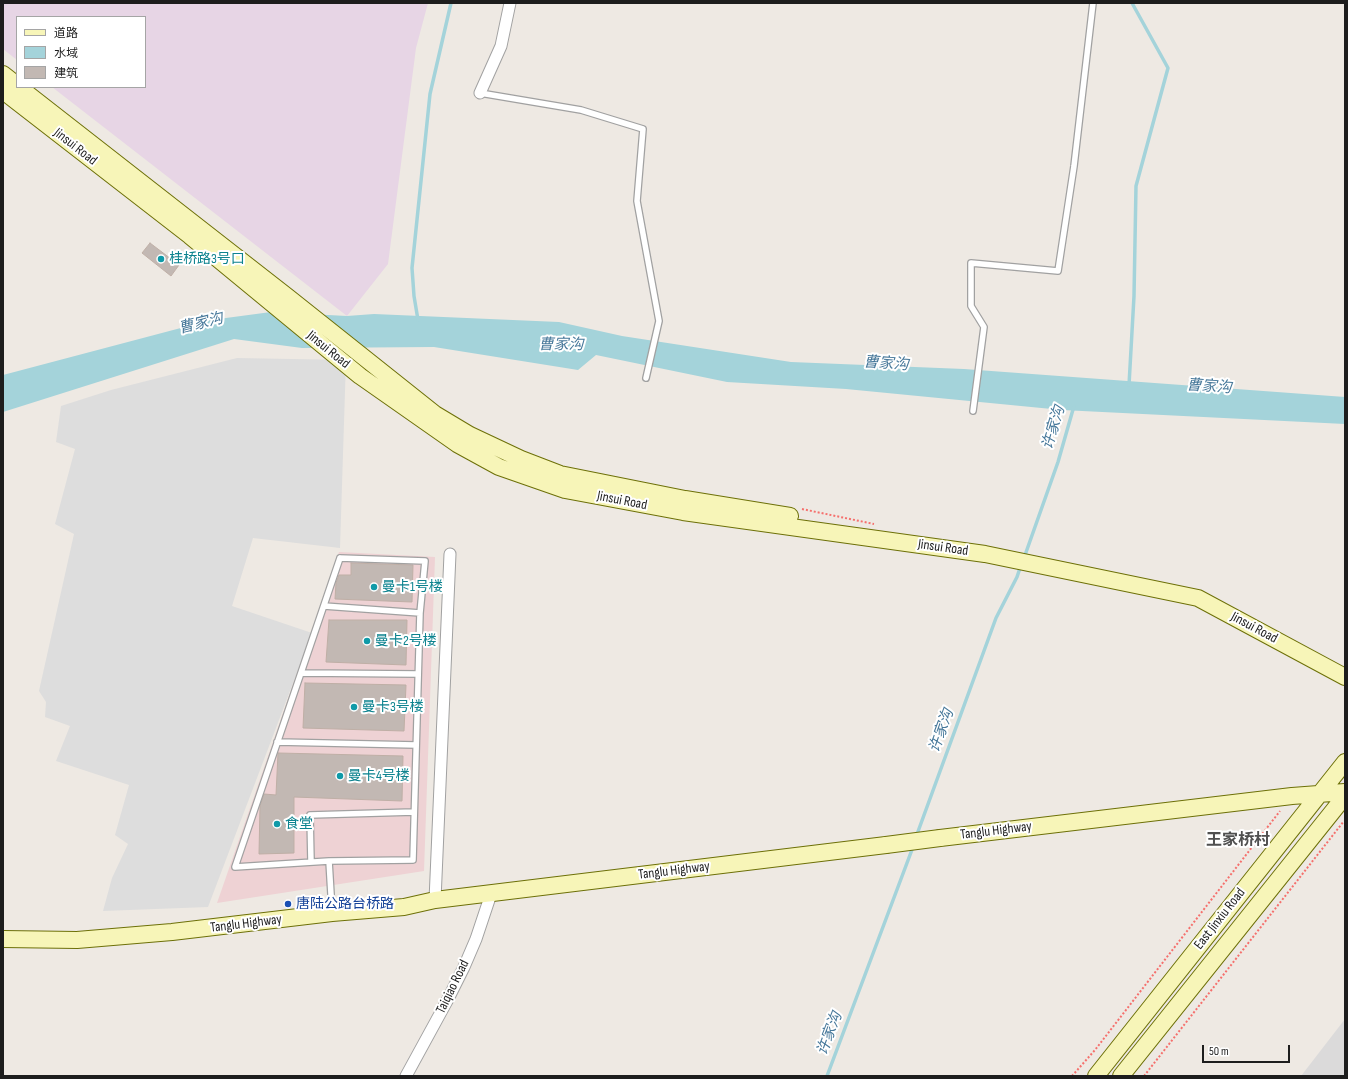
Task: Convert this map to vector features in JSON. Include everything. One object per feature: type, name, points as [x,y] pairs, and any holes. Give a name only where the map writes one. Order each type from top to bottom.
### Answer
[{"type":"street","points":[[480,94],[501,46],[510,3]]},
{"type":"street","name":"Jinsui Road","points":[[3,74],[16,84]]},
{"type":"street","name":"Jinsui Road","points":[[20,88],[245,272],[272,304],[360,376],[457,444],[498,466],[565,490],[683,512],[986,551]]},
{"type":"street","name":"Jinsui Road","points":[[3,91],[184,231],[245,272],[288,297],[435,414],[470,435],[521,459],[560,474],[685,499],[986,551],[1198,598],[1345,677]]},
{"type":"street","points":[[435,900],[450,554]]},
{"type":"street","name":"Jinsui Road","points":[[1038,562],[1199,590],[1345,667]]},
{"type":"street","name":"East Jinxiu Road","points":[[1096,1076],[1345,762]]},
{"type":"street","name":"Tanglu Highway","points":[[3,939],[77,940],[128,937],[332,913],[404,907],[435,900],[886,844],[1292,796],[1345,792]]},
{"type":"street","name":"East Jinxiu Road","points":[[1121,1076],[1345,796]]},
{"type":"street","name":"Taiqiao Road","points":[[406,1076],[464,967],[476,939],[491,894]]},
{"type":"lane","points":[[973,411],[984,326],[972,306],[971,262],[1058,271],[1074,166],[1093,3]]},
{"type":"lane","points":[[480,94],[581,110],[643,129],[637,201],[659,321],[646,378]]},
{"type":"lane","points":[[340,558],[424,561],[420,613],[413,860],[329,861],[235,867],[340,558]]},
{"type":"lane","points":[[324,606],[420,613]]},
{"type":"lane","points":[[301,673],[418,674]]},
{"type":"lane","points":[[277,742],[416,746]]},
{"type":"lane","points":[[310,862],[310,814],[414,812]]},
{"type":"lane","points":[[329,861],[332,913]]},
{"type":"path","points":[[797,508],[881,525]]},
{"type":"path","points":[[1072,1076],[1095,1050],[1292,796]]},
{"type":"path","points":[[1144,1076],[1345,820]]},
{"type":"shaded area","points":[[3,3],[428,3],[416,48],[388,264],[347,316],[53,88],[146,88],[146,16],[16,16],[16,59],[3,49]]},
{"type":"shaded area","points":[[237,358],[346,360],[340,548],[253,538],[232,606],[312,633],[208,907],[103,911],[112,878],[128,844],[115,835],[129,785],[56,761],[70,726],[45,717],[46,702],[39,691],[74,534],[55,524],[75,449],[56,442],[61,406],[111,390]]},
{"type":"shaded area","points":[[339,552],[435,557],[424,871],[217,903]]},
{"type":"shaded area","points":[[1345,1019],[1345,1076],[1301,1076]]},
{"type":"water","name":"曹家沟","points":[[271,312],[347,316],[374,314],[559,322],[622,336],[791,362],[964,369],[1345,397],[1345,424],[1062,410],[846,389],[727,382],[596,355],[578,370],[434,347],[302,348],[234,339],[3,412],[3,375],[211,320]]},
{"type":"building","name":"桂桥路3号口","points":[[150,243],[179,265],[171,276],[142,253]]},
{"type":"building","name":"曼卡1号楼","points":[[351,563],[413,565],[412,602],[335,599],[336,583],[339,575],[351,575]]},
{"type":"building","name":"曼卡2号楼","points":[[329,620],[407,620],[406,665],[326,662]]},
{"type":"building","name":"曼卡3号楼","points":[[305,683],[406,685],[404,731],[303,728]]},
{"type":"building","name":"曼卡4号楼","points":[[278,753],[403,756],[402,801],[294,797],[294,853],[259,854],[260,806],[264,794],[276,795]]},
{"type":"waterway","points":[[418,320],[414,296],[412,268],[430,94],[451,3]]},
{"type":"waterway","points":[[1129,385],[1134,296],[1136,186],[1168,68],[1132,3]]},
{"type":"waterway","name":"许家沟","points":[[1024,558],[1058,462],[1074,406]]},
{"type":"waterway","name":"许家沟","points":[[916,837],[996,618],[1017,577],[1021,565]]},
{"type":"waterway","name":"许家沟","points":[[827,1076],[913,847]]},
{"type":"place","name":"桂桥路3号口","points":[[161,259]]},
{"type":"place","name":"曼卡1号楼","points":[[374,587]]},
{"type":"place","name":"曼卡2号楼","points":[[367,641]]},
{"type":"place","name":"曼卡3号楼","points":[[354,707]]},
{"type":"place","name":"曼卡4号楼","points":[[340,776]]},
{"type":"place","name":"食堂","points":[[277,824]]},
{"type":"place","name":"唐陆公路台桥路","points":[[288,904]]},
{"type":"district","name":"王家桥村","points":[[1238,841]]}]
